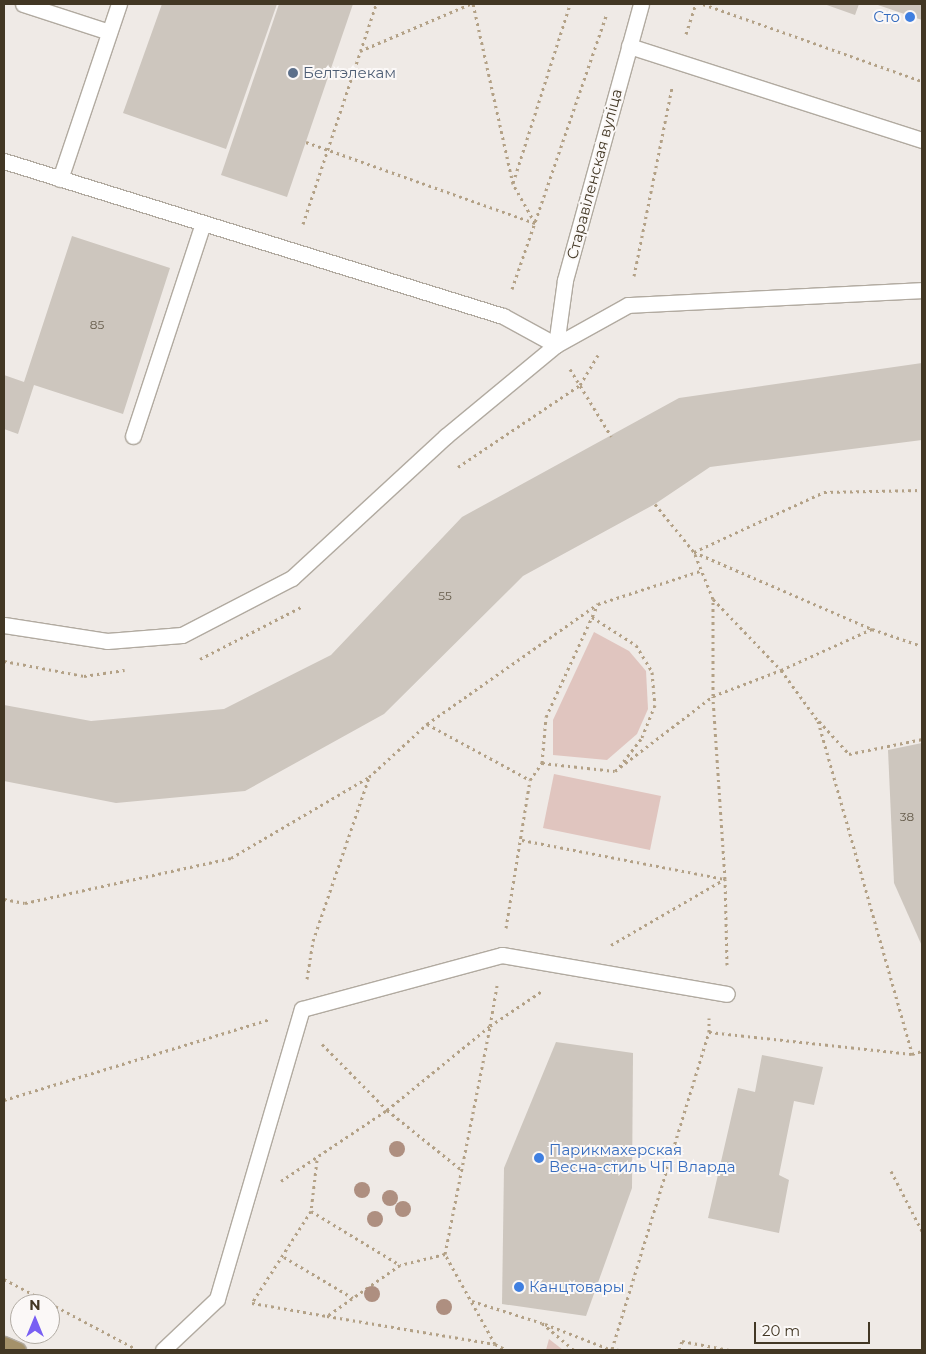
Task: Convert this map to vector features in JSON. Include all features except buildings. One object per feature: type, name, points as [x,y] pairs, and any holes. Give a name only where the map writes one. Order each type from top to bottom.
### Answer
[{"type":"main road","points":[[4,1344],[18,1350]]},
{"type":"street","points":[[24,4],[109,32]]},
{"type":"street","points":[[60,179],[119,4]]},
{"type":"street","name":"Старавіленская вуліца","points":[[556,345],[565,280],[641,4]]},
{"type":"street","points":[[629,46],[922,140]]},
{"type":"street","points":[[4,161],[503,316],[556,345]]},
{"type":"street","points":[[133,436],[203,223]]},
{"type":"street","points":[[4,625],[107,641],[182,635],[292,578],[446,436],[556,345],[628,305],[922,290]]},
{"type":"street","points":[[163,1350],[217,1299],[248,1200],[302,1010],[502,955],[727,994]]},
{"type":"path","points":[[294,251],[376,4]]},
{"type":"path","points":[[360,51],[471,4],[513,184],[535,224]]},
{"type":"path","points":[[513,184],[570,4]]},
{"type":"path","points":[[628,305],[677,62],[696,4]]},
{"type":"path","points":[[703,4],[922,81]]},
{"type":"path","points":[[503,316],[607,13]]},
{"type":"path","points":[[306,142],[535,224]]},
{"type":"path","points":[[556,345],[611,436]]},
{"type":"path","points":[[580,385],[599,353]]},
{"type":"path","points":[[694,552],[824,492],[922,490]]},
{"type":"path","points":[[655,504],[694,552],[703,570],[713,599],[713,696],[725,879],[727,994]]},
{"type":"path","points":[[694,552],[872,629],[922,646]]},
{"type":"path","points":[[4,899],[25,903],[231,858],[369,777],[427,724],[598,604],[703,570]]},
{"type":"path","points":[[713,599],[781,670],[818,721],[849,754],[922,739]]},
{"type":"path","points":[[495,1344],[445,1254],[463,1171],[490,1026],[522,840],[530,780],[542,763],[546,718],[598,604]]},
{"type":"path","points":[[592,617],[636,645],[652,672],[655,705],[641,739],[615,771]]},
{"type":"path","points":[[542,763],[615,771],[713,696],[781,670],[872,629]]},
{"type":"path","points":[[818,721],[912,1054]]},
{"type":"path","points":[[427,724],[530,780]]},
{"type":"path","points":[[369,777],[313,941],[302,1010],[320,1042],[387,1110],[463,1171]]},
{"type":"path","points":[[522,840],[725,879]]},
{"type":"path","points":[[573,967],[725,879]]},
{"type":"path","points":[[4,1100],[302,1010]]},
{"type":"path","points":[[612,1350],[709,1032],[709,1013]]},
{"type":"path","points":[[248,1200],[317,1159],[387,1110],[490,1026]]},
{"type":"path","points":[[709,1032],[912,1054],[922,1051]]},
{"type":"path","points":[[317,1159],[311,1212],[284,1258],[252,1303],[495,1344],[507,1350]]},
{"type":"path","points":[[891,1171],[922,1231]]},
{"type":"path","points":[[311,1212],[400,1265]]},
{"type":"path","points":[[327,1316],[400,1265],[445,1254]]},
{"type":"path","points":[[284,1258],[353,1298]]},
{"type":"path","points":[[4,1279],[137,1350]]},
{"type":"path","points":[[472,1301],[542,1323],[612,1350],[619,1350]]},
{"type":"path","points":[[542,1323],[574,1350]]},
{"type":"path","points":[[679,1350],[682,1341],[729,1350]]},
{"type":"shaded area","points":[[594,632],[629,651],[646,671],[648,709],[637,734],[607,760],[553,755],[553,720]]},
{"type":"shaded area","points":[[554,774],[661,796],[650,850],[543,828]]},
{"type":"shaded area","points":[[549,1339],[563,1350],[546,1350]]},
{"type":"place","name":"Сто","points":[[910,17]]},
{"type":"place","name":"Белтэлекам","points":[[293,73]]},
{"type":"place","name":"Парикмахерская Весна-стиль ЧП Вларда","points":[[539,1158]]},
{"type":"place","name":"Канцтовары","points":[[519,1287]]}]
